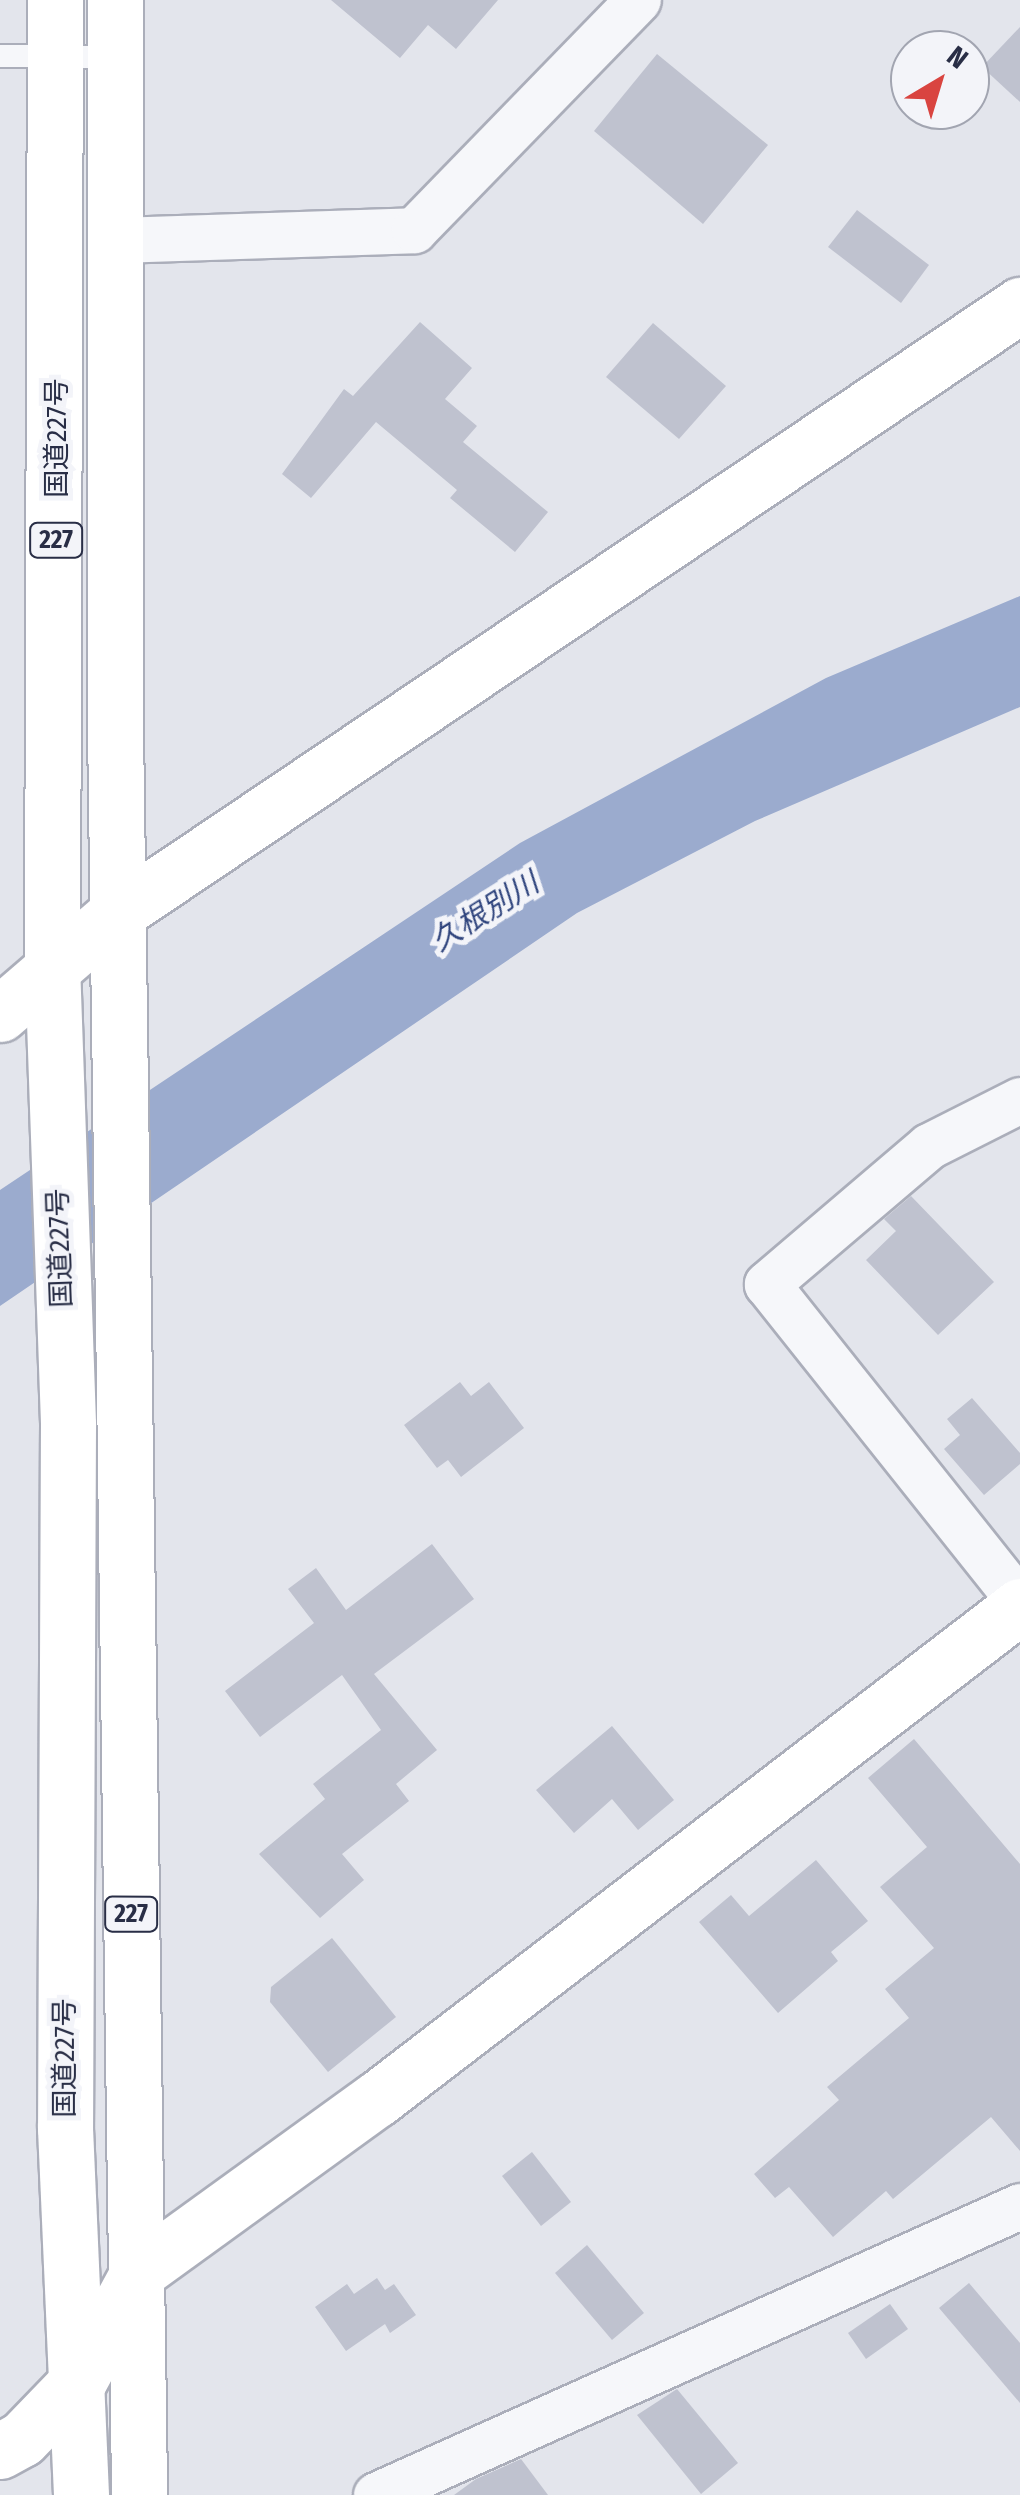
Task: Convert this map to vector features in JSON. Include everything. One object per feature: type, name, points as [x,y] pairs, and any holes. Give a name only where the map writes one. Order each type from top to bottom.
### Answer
[{"type":"main road","name":"国道227号","points":[[55,0],[52,964],[64,1368],[65,2128],[80,2379],[81,2495]]},
{"type":"main road","name":"227","points":[[114,0],[117,913],[125,1332],[130,2130],[139,2271],[139,2495]]},
{"type":"main road","points":[[0,1014],[52,964],[117,913],[1020,305]]},
{"type":"main road","points":[[0,2451],[22,2439],[80,2379],[139,2271],[376,2099],[1020,1604]]},
{"type":"street","points":[[117,240],[414,230],[638,0]]},
{"type":"street","points":[[1020,1100],[928,1146],[767,1284],[1020,1604]]},
{"type":"street","points":[[376,2495],[1020,2206]]},
{"type":"lane","points":[[0,56],[115,57]]},
{"type":"water","name":"久根別川","points":[[1020,596],[1020,707],[755,821],[577,913],[0,1306],[0,1190],[520,843],[826,678]]},
{"type":"building","points":[[331,0],[498,0],[456,49],[428,25],[400,58]]},
{"type":"building","points":[[1020,27],[1020,102],[990,74],[990,59]]},
{"type":"building","points":[[657,54],[768,145],[703,224],[594,131]]},
{"type":"building","points":[[857,210],[929,265],[901,303],[828,247]]},
{"type":"building","points":[[420,322],[472,368],[445,399],[477,426],[463,442],[548,512],[515,552],[450,498],[457,490],[376,422],[311,498],[282,474],[344,389],[353,396]]},
{"type":"building","points":[[653,323],[726,386],[679,439],[606,377]]},
{"type":"building","points":[[911,1196],[994,1282],[938,1335],[866,1260],[896,1231],[884,1219]]},
{"type":"building","points":[[460,1382],[471,1396],[489,1382],[524,1428],[461,1477],[448,1460],[437,1468],[404,1425]]},
{"type":"building","points":[[972,1398],[1020,1453],[1020,1464],[984,1495],[944,1449],[960,1435],[947,1419]]},
{"type":"building","points":[[432,1544],[474,1599],[374,1674],[437,1750],[396,1784],[409,1801],[342,1854],[364,1880],[320,1918],[259,1854],[325,1799],[313,1784],[381,1730],[342,1675],[260,1737],[225,1691],[314,1623],[288,1589],[316,1568],[346,1610]]},
{"type":"building","points":[[612,1726],[674,1800],[638,1830],[612,1799],[574,1833],[536,1790]]},
{"type":"building","points":[[914,1739],[1020,1864],[1020,2151],[991,2117],[893,2199],[886,2191],[833,2237],[789,2187],[775,2198],[754,2174],[839,2100],[827,2087],[909,2018],[885,1989],[934,1948],[880,1887],[927,1847],[868,1778]]},
{"type":"building","points":[[816,1860],[868,1921],[831,1952],[838,1961],[778,2013],[699,1922],[731,1895],[749,1916]]},
{"type":"building","points":[[332,1938],[396,2017],[328,2072],[270,2002],[271,1987]]},
{"type":"building","points":[[532,2152],[571,2202],[541,2226],[502,2176]]},
{"type":"building","points":[[587,2245],[644,2313],[612,2340],[555,2273]]},
{"type":"building","points":[[377,2278],[385,2290],[394,2284],[416,2315],[390,2333],[385,2324],[346,2351],[315,2307],[347,2284],[354,2294]]},
{"type":"building","points":[[969,2283],[1020,2343],[1020,2403],[939,2308]]},
{"type":"building","points":[[890,2304],[908,2329],[866,2359],[848,2333]]},
{"type":"building","points":[[677,2389],[738,2463],[701,2494],[637,2415]]},
{"type":"building","points":[[521,2459],[548,2495],[454,2495],[476,2479]]}]
